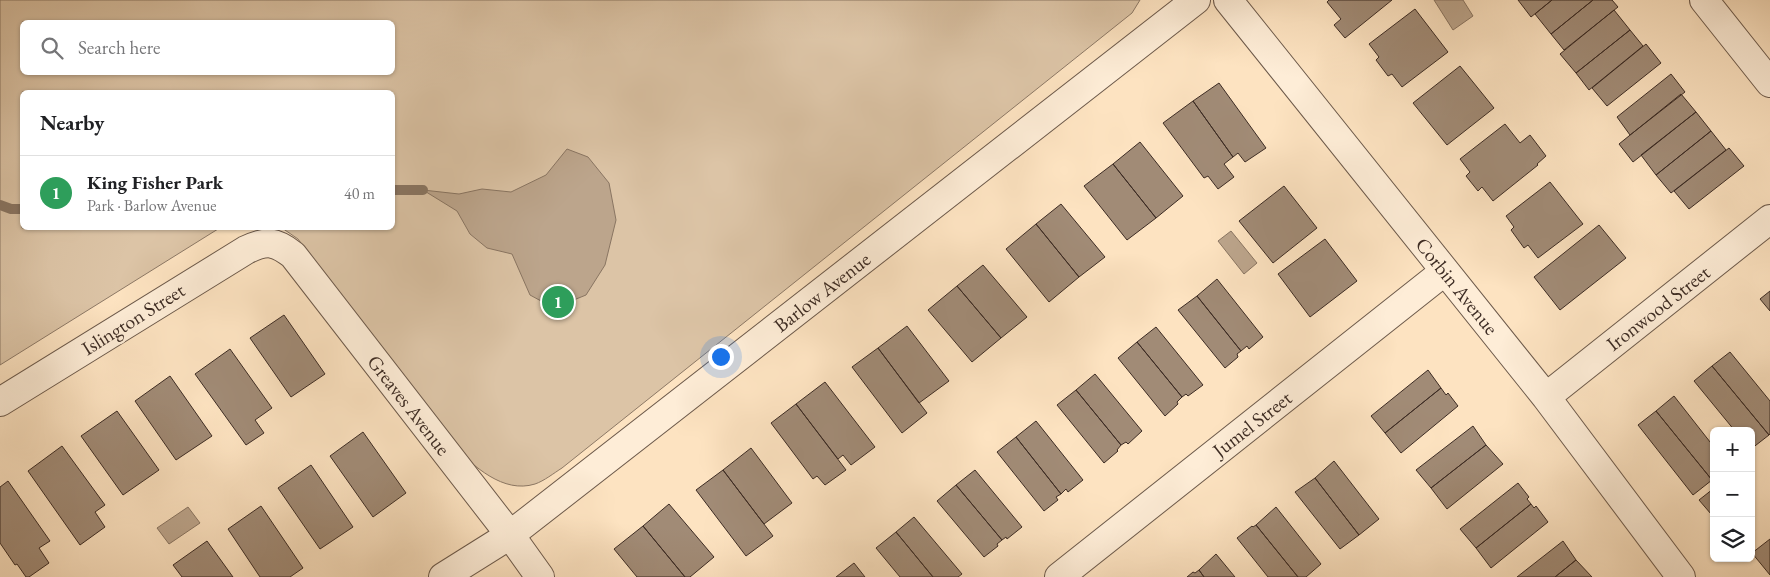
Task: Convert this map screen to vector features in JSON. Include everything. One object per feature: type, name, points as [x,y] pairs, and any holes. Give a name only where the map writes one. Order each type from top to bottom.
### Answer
[{"type":"street","name":"Barlow Avenue","points":[[443,577],[510,535],[1196,0]]},
{"type":"street","name":"Corbin Avenue","points":[[1228,0],[1546,397],[1681,577]]},
{"type":"street","points":[[1704,0],[1770,83]]},
{"type":"street","name":"Ironwood Street","points":[[1546,397],[1770,219]]},
{"type":"street","name":"Greaves Avenue","points":[[269,242],[281,246],[293,255],[510,535],[540,577]]},
{"type":"street","name":"Islington Street","points":[[0,402],[246,250],[257,244],[269,242]]},
{"type":"street","name":"Jumel Street","points":[[1059,577],[1445,271]]},
{"type":"shaded area","points":[[0,0],[1140,0],[1132,13],[562,468],[535,484],[523,486],[501,482],[470,462],[453,446],[298,239],[285,230],[395,230],[395,90],[20,90],[20,230],[216,230],[0,365]]},
{"type":"shaded area","points":[[1434,0],[1463,0],[1473,16],[1453,30]]},
{"type":"shaded area","points":[[567,149],[588,157],[609,183],[616,220],[605,265],[586,295],[554,308],[530,295],[512,254],[487,248],[470,234],[457,211],[423,190],[459,194],[482,189],[511,192],[546,175]]},
{"type":"shaded area","points":[[1231,231],[1257,263],[1244,274],[1218,241]]},
{"type":"shaded area","points":[[188,507],[200,523],[169,544],[157,528]]},
{"type":"building","points":[[1329,0],[1392,0],[1345,38],[1334,25],[1341,19],[1327,2]]},
{"type":"building","points":[[1518,0],[1552,0],[1531,17]]},
{"type":"building","points":[[1552,0],[1593,0],[1551,34],[1535,14]]},
{"type":"building","points":[[1593,0],[1612,0],[1618,7],[1564,50],[1551,34]]},
{"type":"building","points":[[1415,9],[1448,52],[1402,87],[1392,74],[1388,76],[1376,60],[1379,57],[1369,44]]},
{"type":"building","points":[[1614,10],[1630,30],[1576,73],[1560,54]]},
{"type":"building","points":[[1630,30],[1643,46],[1589,90],[1576,73]]},
{"type":"building","points":[[1646,44],[1661,63],[1607,106],[1592,88]]},
{"type":"building","points":[[1460,66],[1494,108],[1447,145],[1413,103]]},
{"type":"building","points":[[1671,74],[1685,92],[1630,135],[1617,117]]},
{"type":"building","points":[[1219,83],[1266,148],[1245,162],[1238,153],[1233,157],[1193,101]]},
{"type":"building","points":[[1681,94],[1696,112],[1633,162],[1619,144]]},
{"type":"building","points":[[1193,101],[1233,157],[1224,164],[1234,177],[1218,189],[1208,176],[1204,178],[1163,123]]},
{"type":"building","points":[[1696,112],[1711,131],[1656,175],[1641,155]]},
{"type":"building","points":[[1505,124],[1520,143],[1530,135],[1546,156],[1538,165],[1493,201],[1482,187],[1478,191],[1466,176],[1470,172],[1460,159]]},
{"type":"building","points":[[1711,131],[1726,150],[1671,193],[1656,175]]},
{"type":"building","points":[[1140,142],[1183,196],[1156,218],[1113,164]]},
{"type":"building","points":[[1729,148],[1744,166],[1689,209],[1674,191]]},
{"type":"building","points":[[1113,164],[1156,218],[1127,240],[1084,186]]},
{"type":"building","points":[[1550,182],[1583,224],[1538,258],[1528,245],[1524,248],[1511,230],[1514,227],[1506,216]]},
{"type":"building","points":[[1284,186],[1317,228],[1273,263],[1239,221]]},
{"type":"building","points":[[1061,204],[1105,257],[1079,277],[1036,224]]},
{"type":"building","points":[[1036,224],[1079,277],[1049,302],[1006,249]]},
{"type":"building","points":[[1599,225],[1626,258],[1560,310],[1534,277]]},
{"type":"building","points":[[1325,239],[1357,281],[1310,317],[1278,274]]},
{"type":"building","points":[[983,265],[1027,317],[1001,338],[957,286]]},
{"type":"building","points":[[1217,279],[1263,337],[1249,349],[1247,346],[1241,351],[1197,296]]},
{"type":"building","points":[[957,286],[1001,338],[972,362],[928,310]]},
{"type":"building","points":[[1770,291],[1770,311],[1760,299]]},
{"type":"building","points":[[1197,296],[1241,351],[1237,354],[1238,357],[1225,368],[1178,310]]},
{"type":"building","points":[[284,315],[325,374],[291,397],[250,338]]},
{"type":"building","points":[[907,326],[949,381],[919,403],[878,348]]},
{"type":"building","points":[[1156,327],[1203,385],[1188,396],[1186,394],[1182,397],[1137,342]]},
{"type":"building","points":[[1137,342],[1182,397],[1177,402],[1178,404],[1165,416],[1118,358]]},
{"type":"building","points":[[878,348],[927,413],[902,433],[852,367]]},
{"type":"building","points":[[230,349],[272,408],[255,420],[264,433],[246,445],[195,374]]},
{"type":"building","points":[[1730,352],[1770,401],[1769,435],[1712,366]]},
{"type":"building","points":[[1712,366],[1769,435],[1755,446],[1755,427],[1732,427],[1694,381]]},
{"type":"building","points":[[1428,370],[1441,388],[1385,433],[1371,416]]},
{"type":"building","points":[[1095,374],[1142,431],[1128,444],[1126,442],[1121,445],[1076,390]]},
{"type":"building","points":[[170,376],[212,436],[176,460],[135,401]]},
{"type":"building","points":[[825,382],[875,447],[851,465],[843,455],[838,459],[796,404]]},
{"type":"building","points":[[1441,388],[1446,395],[1448,393],[1458,406],[1401,453],[1385,433]]},
{"type":"building","points":[[1076,390],[1121,445],[1118,451],[1104,463],[1057,405]]},
{"type":"building","points":[[1674,396],[1710,442],[1710,478],[1656,411]]},
{"type":"building","points":[[796,404],[846,470],[825,485],[817,476],[813,479],[771,423]]},
{"type":"building","points":[[117,411],[159,470],[123,495],[81,436]]},
{"type":"building","points":[[1656,411],[1710,478],[1710,482],[1693,495],[1638,425]]},
{"type":"building","points":[[1036,421],[1083,480],[1068,492],[1066,489],[1061,494],[1016,437]]},
{"type":"building","points":[[1473,426],[1486,445],[1431,488],[1416,470]]},
{"type":"building","points":[[363,432],[406,493],[373,517],[330,456]]},
{"type":"building","points":[[1016,437],[1061,494],[1056,497],[1058,500],[1044,511],[997,452]]},
{"type":"building","points":[[1486,445],[1503,464],[1447,509],[1431,488]]},
{"type":"building","points":[[62,446],[105,505],[95,512],[105,527],[80,545],[28,471]]},
{"type":"building","points":[[751,448],[792,503],[764,524],[723,470]]},
{"type":"building","points":[[1334,461],[1379,519],[1359,535],[1315,478]]},
{"type":"building","points":[[311,465],[353,527],[320,549],[278,488]]},
{"type":"building","points":[[723,470],[773,536],[746,556],[696,490]]},
{"type":"building","points":[[975,470],[1022,527],[1007,539],[1006,537],[1002,540],[956,485]]},
{"type":"building","points":[[1315,478],[1359,535],[1340,549],[1295,492]]},
{"type":"building","points":[[8,481],[50,541],[39,548],[49,563],[29,577],[26,577],[17,564],[15,565],[0,543],[0,487]]},
{"type":"building","points":[[1518,483],[1529,497],[1527,499],[1531,504],[1476,548],[1460,529]]},
{"type":"building","points":[[956,485],[1002,540],[997,544],[998,546],[984,557],[937,501]]},
{"type":"building","points":[[1710,491],[1710,513],[1699,500]]},
{"type":"building","points":[[669,504],[714,557],[690,577],[685,577],[643,526]]},
{"type":"building","points":[[1531,504],[1534,508],[1536,506],[1548,522],[1491,568],[1476,548]]},
{"type":"building","points":[[261,506],[303,568],[290,577],[260,577],[228,529]]},
{"type":"building","points":[[1276,507],[1321,564],[1306,577],[1298,577],[1256,525]]},
{"type":"building","points":[[914,517],[962,574],[958,577],[933,577],[896,532]]},
{"type":"building","points":[[1256,525],[1298,577],[1268,577],[1237,538]]},
{"type":"building","points":[[643,526],[685,577],[637,577],[614,549]]},
{"type":"building","points":[[896,532],[933,577],[900,577],[876,548]]},
{"type":"building","points":[[1770,539],[1770,575],[1755,557],[1755,551]]},
{"type":"building","points":[[207,541],[233,577],[182,577],[173,565]]},
{"type":"building","points":[[1563,541],[1576,560],[1555,577],[1517,577]]},
{"type":"building","points":[[1216,554],[1235,577],[1204,577],[1199,570]]},
{"type":"building","points":[[1576,560],[1592,577],[1555,577]]},
{"type":"building","points":[[854,563],[865,577],[836,577]]},
{"type":"building","points":[[1199,570],[1204,577],[1187,577],[1193,572],[1195,573]]},
{"type":"waterway","points":[[395,190],[423,190]]},
{"type":"waterway","points":[[0,205],[11,209],[20,209]]},
{"type":"place","name":"King Fisher Park","points":[[558,302]]}]
